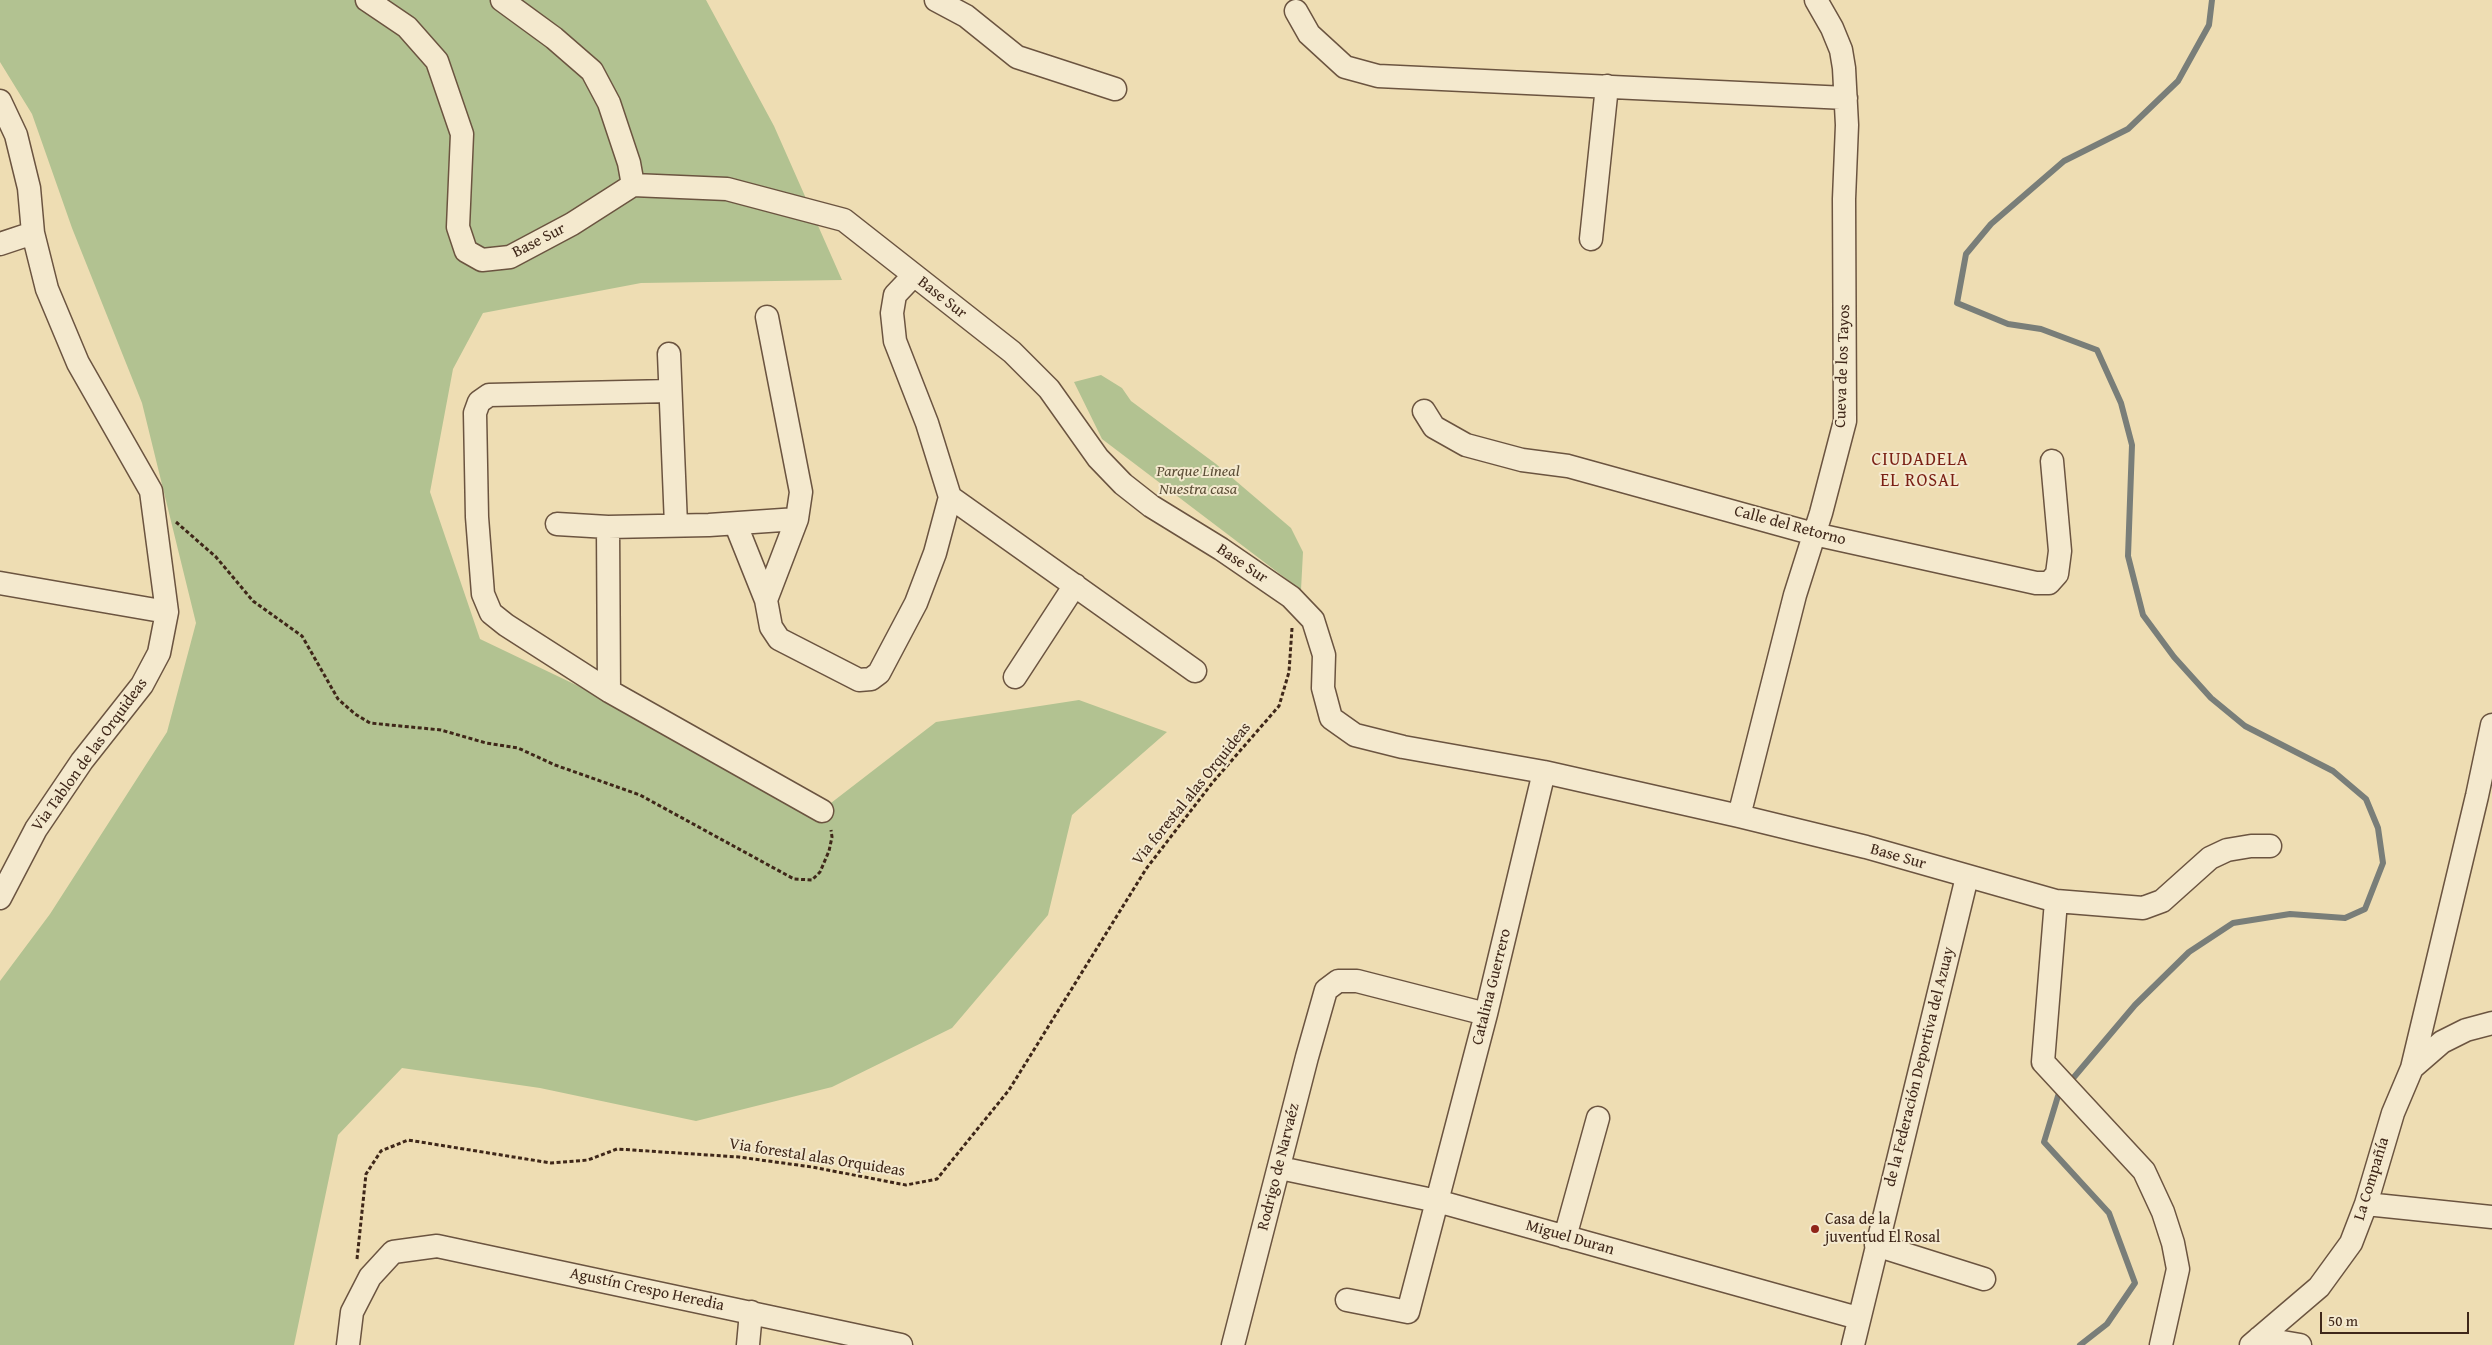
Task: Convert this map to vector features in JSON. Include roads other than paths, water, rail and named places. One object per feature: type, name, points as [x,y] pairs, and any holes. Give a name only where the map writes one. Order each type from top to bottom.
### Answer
[{"type":"street","name":"Base Sur","points":[[367,0],[407,27],[437,61],[462,134],[458,227],[466,251],[482,260],[510,257],[572,224],[633,185],[727,190],[844,220],[1012,352],[1049,389],[1098,458],[1122,484],[1151,506],[1221,549],[1291,597],[1313,620],[1324,655],[1323,688],[1332,718],[1355,735],[1403,747],[1544,772],[1739,816],[1866,847],[2056,901],[2143,908],[2162,901],[2210,858],[2228,850],[2251,846],[2270,846]]},
{"type":"street","points":[[502,0],[554,38],[592,71],[609,103],[629,163],[633,185]]},
{"type":"street","points":[[936,0],[966,16],[1017,56],[1115,89]]},
{"type":"street","name":"Cueva de los Tayos","points":[[1739,816],[1795,595],[1845,421],[1846,98],[1844,68],[1841,50],[1832,28],[1816,0]]},
{"type":"street","points":[[1296,11],[1309,34],[1345,67],[1378,76],[1846,98]]},
{"type":"street","points":[[1591,240],[1607,86]]},
{"type":"street","name":"Via Tablon de las Orquideas","points":[[0,101],[18,144],[29,188],[33,233],[47,289],[78,363],[151,491],[167,612],[159,653],[142,685],[82,761],[36,829],[0,898]]},
{"type":"street","points":[[0,244],[33,233]]},
{"type":"street","points":[[736,525],[766,600],[772,627],[779,640],[859,680],[871,679],[879,673],[916,603],[935,553],[950,497],[927,423],[896,341],[892,313],[895,296],[913,276]]},
{"type":"street","points":[[766,600],[797,519],[801,492],[767,317]]},
{"type":"street","points":[[669,354],[676,525]]},
{"type":"street","points":[[670,391],[489,395],[480,402],[475,413],[476,517],[483,594],[490,612],[506,625],[609,691],[822,811]]},
{"type":"street","name":"Calle del Retorno","points":[[1424,411],[1434,427],[1466,446],[1522,460],[1568,466],[1814,534],[2036,583],[2049,583],[2057,574],[2060,551],[2052,461]]},
{"type":"street","points":[[950,497],[1195,671]]},
{"type":"street","points":[[557,524],[608,527],[736,525],[797,519]]},
{"type":"street","points":[[608,527],[609,691]]},
{"type":"street","points":[[0,583],[167,612]]},
{"type":"street","points":[[1015,677],[1075,585]]},
{"type":"street","points":[[2412,1068],[2477,796],[2492,725]]},
{"type":"street","name":"Catalina Guerrero","points":[[1347,1300],[1408,1312],[1486,1014],[1544,772]]},
{"type":"street","name":"de la Federación Deportiva del Azuay","points":[[1853,1345],[1858,1318],[1967,877]]},
{"type":"street","points":[[2056,901],[2043,1062],[2144,1171],[2163,1212],[2173,1243],[2178,1269],[2162,1345]]},
{"type":"street","name":"Rodrigo de Narvaéz","points":[[1233,1345],[1326,990],[1338,980],[1358,981],[1486,1014]]},
{"type":"street","name":"La Compañía","points":[[2255,1342],[2319,1287],[2351,1244],[2366,1204],[2392,1113],[2412,1068],[2442,1042],[2466,1030],[2492,1023]]},
{"type":"street","points":[[1565,1237],[1598,1118]]},
{"type":"street","name":"Miguel Duran","points":[[1280,1168],[1437,1201],[1858,1318]]},
{"type":"street","points":[[2366,1204],[2492,1217]]},
{"type":"street","points":[[1876,1245],[1984,1278]]},
{"type":"street","name":"Agustín Crespo Heredia","points":[[348,1345],[352,1312],[370,1277],[392,1252],[437,1246],[901,1345]]},
{"type":"street","points":[[748,1345],[750,1312]]},
{"type":"street","points":[[2255,1342],[2300,1345]]},
{"type":"waterway","points":[[2080,1345],[2107,1324],[2135,1283],[2109,1213],[2044,1142],[2058,1096],[2135,1005],[2189,952],[2233,923],[2290,914],[2345,918],[2365,909],[2383,863],[2378,828],[2366,799],[2333,771],[2245,726],[2211,698],[2174,657],[2143,615],[2128,556],[2132,445],[2121,403],[2097,350],[2041,329],[2008,324],[1957,303],[1966,254],[1991,224],[2064,161],[2128,129],[2178,81],[2209,25],[2212,0]]},
{"type":"place","name":"Casa de la juventud El Rosal","points":[[1815,1229]]},
{"type":"district","name":"CIUDADELA EL ROSAL","points":[[1920,470]]},
{"type":"park label","name":"Parque Lineal Nuestra casa","points":[[1198,481]]}]
